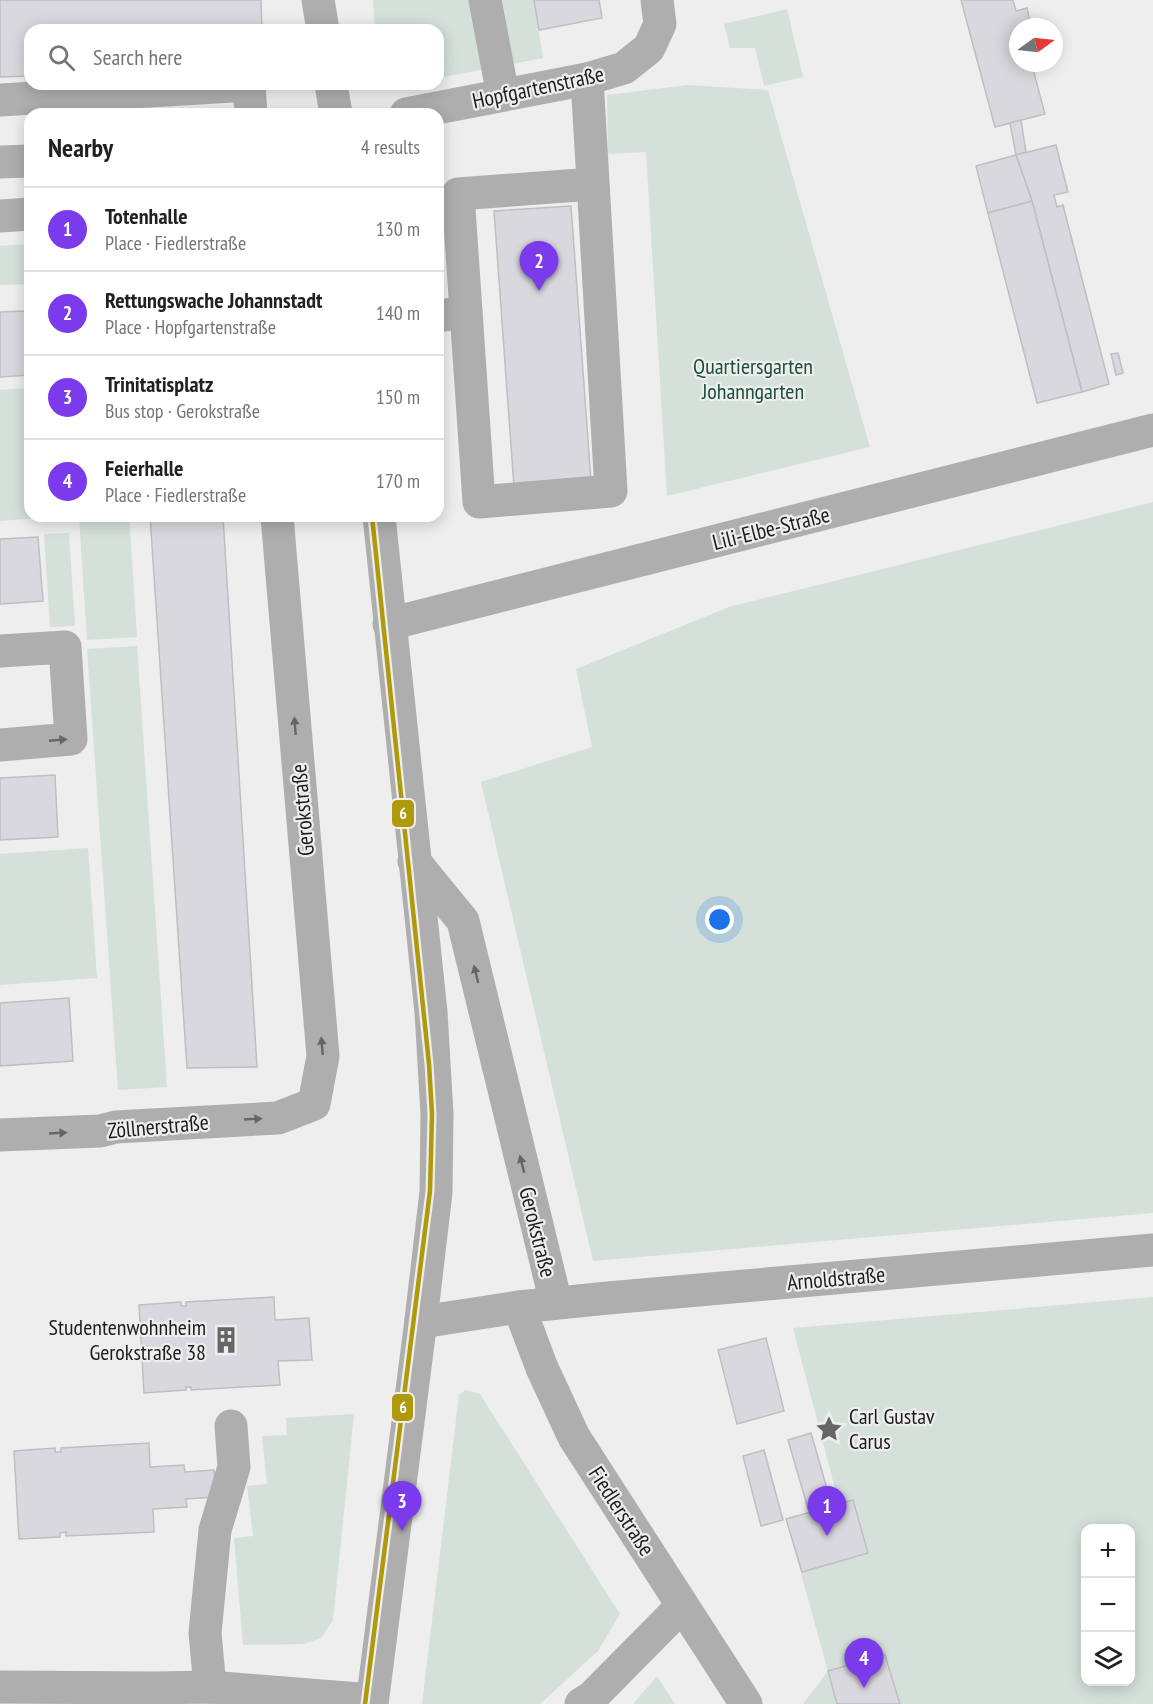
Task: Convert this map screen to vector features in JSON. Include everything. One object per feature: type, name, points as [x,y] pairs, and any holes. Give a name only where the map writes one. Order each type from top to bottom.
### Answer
[{"type":"street","points":[[318,0],[322,24]]},
{"type":"street","points":[[485,0],[503,96]]},
{"type":"street","name":"Hopfgartenstraße","points":[[438,108],[587,79],[624,68],[648,48],[660,24],[657,0]]},
{"type":"street","points":[[587,79],[611,491],[479,501],[452,314],[458,194],[593,184]]},
{"type":"street","points":[[0,100],[166,90]]},
{"type":"street","points":[[249,90],[251,108]]},
{"type":"street","points":[[333,90],[335,108]]},
{"type":"street","points":[[0,162],[24,160]]},
{"type":"street","points":[[0,216],[24,214]]},
{"type":"street","name":"Lili-Elbe-Straße","points":[[389,624],[1153,430]]},
{"type":"street","name":"Gerokstraße","points":[[278,522],[323,1056],[314,1104]]},
{"type":"street","points":[[0,1687],[155,1689],[210,1686],[372,1702],[436,1192],[437,1114],[430,1012],[380,522]]},
{"type":"street","points":[[0,651],[64,647],[71,739],[0,745]]},
{"type":"street","name":"Gerokstraße","points":[[414,861],[463,921],[556,1303]]},
{"type":"street","name":"Zöllnerstraße","points":[[0,1135],[100,1131],[116,1127],[278,1118],[314,1104]]},
{"type":"street","name":"Arnoldstraße","points":[[519,1307],[1153,1250]]},
{"type":"street","name":"Gerokstraße","points":[[421,1320],[428,1321],[519,1307]]},
{"type":"street","name":"Fiedlerstraße","points":[[519,1307],[542,1368],[574,1437],[746,1704]]},
{"type":"street","points":[[210,1686],[205,1633],[214,1530],[234,1467],[231,1426]]},
{"type":"street","points":[[581,1704],[591,1698],[682,1606]]},
{"type":"green space","points":[[373,0],[534,0],[543,58],[444,77],[444,24],[375,24]]},
{"type":"green space","points":[[787,9],[803,77],[764,86],[755,48],[730,48],[724,24]]},
{"type":"green space","name":"Quartiersgarten Johanngarten","points":[[687,85],[768,90],[870,447],[667,496],[646,152],[608,154],[607,95]]},
{"type":"green space","points":[[24,244],[24,284],[0,285],[0,246]]},
{"type":"green space","points":[[24,388],[24,519],[0,521],[0,390]]},
{"type":"green space","points":[[1153,502],[1153,1213],[593,1261],[481,782],[592,747],[576,669],[729,607]]},
{"type":"green space","points":[[79,522],[129,522],[137,637],[87,640]]},
{"type":"green space","points":[[69,533],[75,626],[50,627],[44,534]]},
{"type":"green space","points":[[137,646],[167,1087],[118,1090],[87,649]]},
{"type":"green space","points":[[88,848],[97,978],[0,985],[0,854]]},
{"type":"green space","points":[[1153,1297],[1153,1704],[803,1704],[828,1671],[786,1519],[839,1504],[793,1328]]},
{"type":"green space","points":[[465,1390],[480,1394],[620,1614],[598,1651],[540,1704],[422,1704],[459,1395]]},
{"type":"green space","points":[[354,1414],[333,1620],[321,1638],[304,1644],[243,1645],[234,1538],[253,1536],[247,1486],[267,1484],[262,1436],[287,1435],[286,1418]]},
{"type":"green space","points":[[657,1676],[675,1704],[633,1704]]},
{"type":"building","points":[[0,0],[261,0],[262,24],[24,24],[24,76],[0,77]]},
{"type":"building","points":[[534,0],[599,0],[602,18],[539,30]]},
{"type":"building","points":[[961,0],[1013,0],[1016,11],[1027,8],[1029,18],[1009,18],[1009,72],[1034,72],[1045,114],[995,127]]},
{"type":"building","points":[[1021,120],[1026,152],[1016,155],[1010,123]]},
{"type":"building","points":[[1056,145],[1068,192],[1054,195],[1057,207],[1063,205],[1109,384],[1082,392],[1032,201],[1016,155]]},
{"type":"building","points":[[1016,155],[1032,201],[988,213],[976,166]]},
{"type":"building","points":[[1032,201],[1082,392],[1037,403],[988,213]]},
{"type":"building","points":[[571,206],[591,481],[514,487],[494,211]]},
{"type":"building","points":[[24,311],[24,375],[0,377],[0,312]]},
{"type":"building","points":[[1118,353],[1123,373],[1116,375],[1111,354]]},
{"type":"building","points":[[150,522],[223,522],[257,1067],[187,1068]]},
{"type":"building","points":[[38,537],[43,601],[0,604],[0,539]]},
{"type":"building","points":[[55,775],[58,837],[0,840],[0,778]]},
{"type":"building","points":[[69,998],[73,1061],[0,1066],[0,1003]]},
{"type":"building","name":"Studentenwohnheim Gerokstraße 38","points":[[274,1297],[275,1320],[309,1318],[312,1360],[278,1361],[280,1385],[191,1390],[191,1387],[186,1387],[186,1390],[144,1393],[139,1305],[181,1302],[181,1306],[186,1306],[186,1302]]},
{"type":"building","points":[[766,1338],[784,1411],[737,1424],[718,1350]]},
{"type":"building","points":[[811,1433],[832,1506],[809,1512],[788,1440]]},
{"type":"building","points":[[149,1443],[150,1467],[184,1465],[185,1472],[214,1470],[215,1497],[186,1499],[187,1507],[153,1509],[154,1532],[66,1536],[66,1532],[60,1533],[60,1537],[19,1539],[14,1451],[55,1448],[55,1452],[61,1452],[61,1448]]},
{"type":"building","points":[[764,1450],[783,1520],[761,1526],[743,1456]]},
{"type":"building","points":[[853,1500],[868,1553],[802,1572],[786,1519]]},
{"type":"building","points":[[885,1655],[900,1704],[837,1704],[828,1671]]},
{"type":"transit line","name":"6","points":[[365,1704],[430,1191],[432,1114],[429,1064],[373,522]]},
{"type":"place","name":"Rettungswache Johannstadt","points":[[539,291]]},
{"type":"place","name":"Studentenwohnheim Gerokstraße 38","points":[[226,1340]]},
{"type":"place","name":"Carl Gustav Carus","points":[[829,1429]]},
{"type":"place","name":"Trinitatisplatz","points":[[402,1531]]},
{"type":"place","name":"Totenhalle","points":[[827,1536]]},
{"type":"place","name":"Feierhalle","points":[[864,1688]]}]
